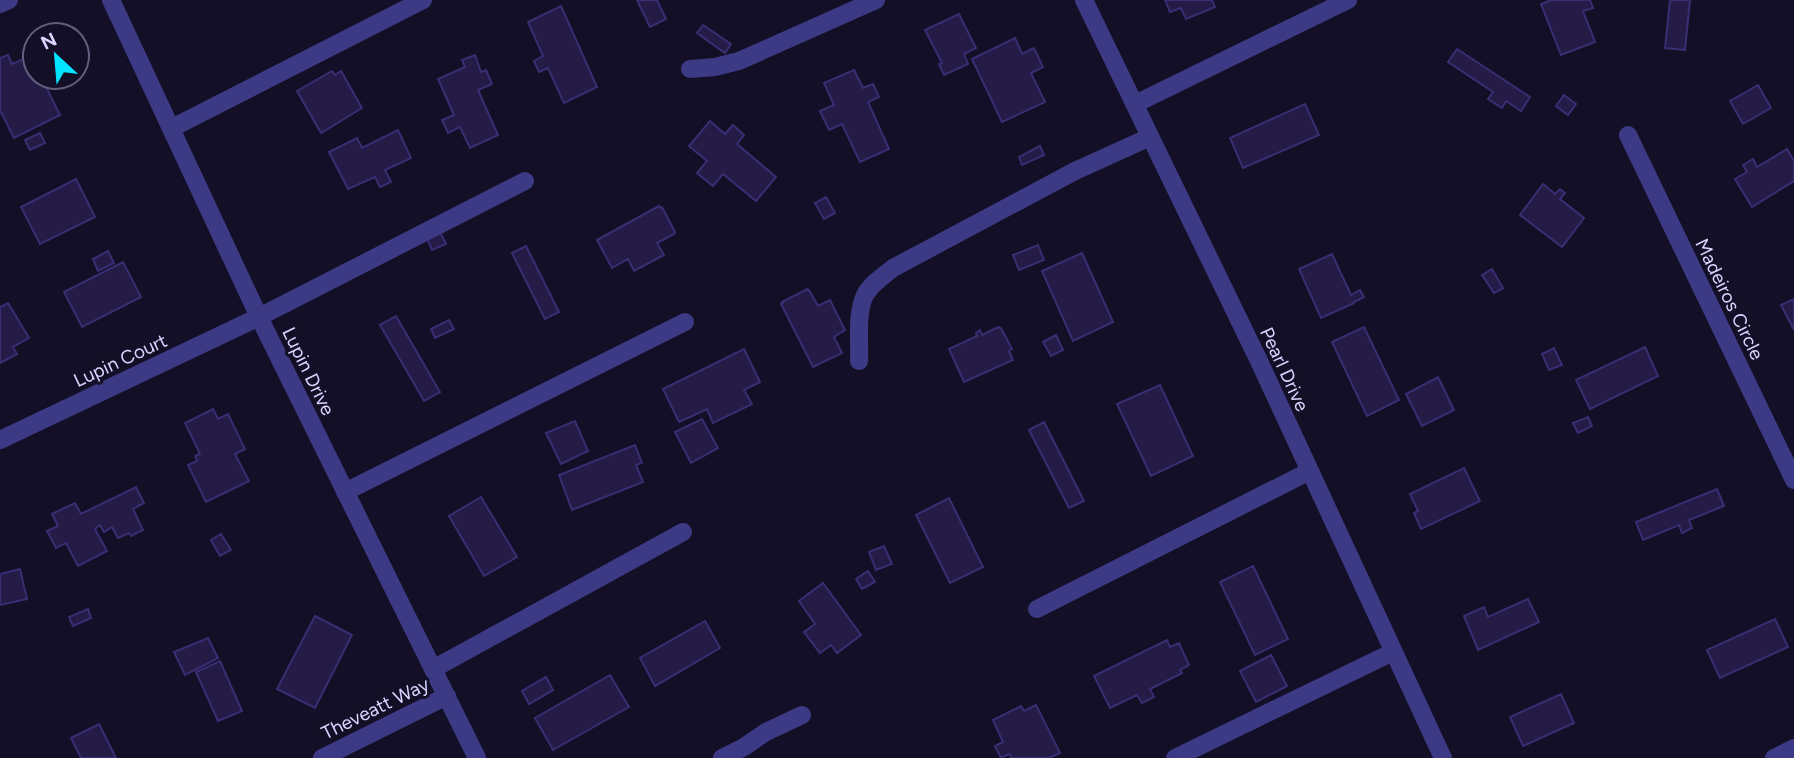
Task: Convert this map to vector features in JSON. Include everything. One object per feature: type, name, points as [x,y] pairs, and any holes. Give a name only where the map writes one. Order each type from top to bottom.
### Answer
[{"type":"street","points":[[0,4],[9,0]]},
{"type":"street","name":"Lupin Drive","points":[[111,0],[259,317],[477,758]]},
{"type":"street","points":[[172,128],[423,0]]},
{"type":"street","points":[[690,69],[739,61],[876,0]]},
{"type":"street","name":"Pearl Drive","points":[[1084,0],[1259,361],[1443,758]]},
{"type":"street","points":[[1135,104],[1348,0]]},
{"type":"street","name":"Madeiros Circle","points":[[1628,135],[1794,480]]},
{"type":"street","points":[[859,361],[864,297],[880,277],[1075,171],[1150,137]]},
{"type":"street","name":"Lupin Court","points":[[0,440],[259,317],[525,181]]},
{"type":"street","points":[[345,492],[685,322]]},
{"type":"street","points":[[1037,609],[1310,471]]},
{"type":"street","points":[[433,669],[683,532]]},
{"type":"street","points":[[1175,758],[1393,652]]},
{"type":"street","name":"Theveatt Way","points":[[323,758],[447,696]]},
{"type":"street","points":[[722,758],[802,715]]},
{"type":"street","points":[[1774,758],[1794,748]]},
{"type":"building","points":[[637,0],[657,0],[666,19],[650,27]]},
{"type":"building","points":[[1165,0],[1212,0],[1215,7],[1186,19],[1181,8],[1170,12]]},
{"type":"building","points":[[1552,0],[1590,0],[1593,8],[1583,11],[1595,42],[1561,55],[1541,4]]},
{"type":"building","points":[[1670,0],[1690,0],[1685,50],[1665,48]]},
{"type":"building","points":[[561,6],[597,87],[564,103],[548,68],[539,72],[534,61],[543,56],[528,22]]},
{"type":"building","points":[[959,14],[976,48],[964,54],[968,64],[944,75],[939,64],[942,63],[925,30]]},
{"type":"building","points":[[703,25],[731,44],[725,53],[697,33]]},
{"type":"building","points":[[1015,38],[1022,54],[1034,48],[1043,67],[1031,73],[1045,102],[1002,122],[972,59]]},
{"type":"building","points":[[1457,49],[1530,97],[1521,111],[1506,101],[1502,108],[1488,99],[1493,92],[1448,62]]},
{"type":"building","points":[[8,55],[12,64],[21,60],[21,91],[48,91],[60,115],[14,138],[0,110],[0,58]]},
{"type":"building","points":[[475,55],[481,72],[486,70],[492,84],[478,90],[498,135],[470,148],[460,127],[448,133],[442,120],[454,115],[438,79],[465,67],[462,60]]},
{"type":"building","points":[[854,70],[863,88],[873,84],[879,97],[868,102],[889,149],[860,162],[842,124],[829,130],[820,111],[834,105],[824,83]]},
{"type":"building","points":[[332,71],[335,75],[341,71],[362,108],[321,133],[297,91]]},
{"type":"building","points":[[1758,85],[1771,108],[1743,124],[1730,101]]},
{"type":"building","points":[[1564,95],[1576,104],[1568,115],[1556,106]]},
{"type":"building","points":[[1305,104],[1319,135],[1243,168],[1230,138]]},
{"type":"building","points":[[710,121],[725,134],[733,125],[744,135],[737,144],[776,177],[756,201],[723,174],[713,186],[697,173],[707,161],[689,146]]},
{"type":"building","points":[[398,130],[411,158],[385,170],[391,182],[380,187],[375,177],[348,189],[329,152],[357,138],[362,148]]},
{"type":"building","points":[[40,133],[45,143],[30,150],[25,140]]},
{"type":"building","points":[[1040,146],[1044,155],[1022,165],[1019,157]]},
{"type":"building","points":[[1787,149],[1794,161],[1794,181],[1752,207],[1735,179],[1747,172],[1743,165],[1753,159],[1757,167]]},
{"type":"building","points":[[76,179],[95,217],[40,244],[21,207]]},
{"type":"building","points":[[1543,184],[1555,194],[1560,189],[1565,193],[1560,199],[1584,218],[1562,247],[1520,215]]},
{"type":"building","points":[[826,197],[835,213],[824,219],[815,203]]},
{"type":"building","points":[[659,206],[675,232],[657,243],[664,255],[634,271],[628,259],[612,268],[597,240]]},
{"type":"building","points":[[440,232],[446,244],[432,250],[427,238]]},
{"type":"building","points":[[1038,245],[1044,260],[1019,270],[1013,255]]},
{"type":"building","points":[[526,246],[559,312],[545,319],[512,253]]},
{"type":"building","points":[[108,251],[114,263],[98,271],[93,259]]},
{"type":"building","points":[[1082,253],[1113,322],[1073,341],[1042,271]]},
{"type":"building","points":[[1332,254],[1351,295],[1360,290],[1364,297],[1321,318],[1299,269]]},
{"type":"building","points":[[123,262],[141,297],[82,327],[64,292]]},
{"type":"building","points":[[1492,269],[1503,288],[1494,293],[1482,275]]},
{"type":"building","points":[[807,289],[818,306],[830,300],[845,330],[834,337],[842,353],[813,367],[781,304]]},
{"type":"building","points":[[1794,299],[1794,330],[1781,305]]},
{"type":"building","points":[[8,303],[29,338],[13,347],[17,354],[0,363],[0,307]]},
{"type":"building","points":[[396,316],[440,392],[424,401],[380,325]]},
{"type":"building","points":[[449,320],[454,329],[435,338],[431,329]]},
{"type":"building","points":[[998,327],[1012,349],[1009,351],[1013,360],[964,382],[949,349],[977,336],[976,333],[980,330],[982,335]]},
{"type":"building","points":[[1364,327],[1399,400],[1367,416],[1332,342]]},
{"type":"building","points":[[1056,335],[1063,350],[1051,356],[1043,342]]},
{"type":"building","points":[[1645,347],[1658,376],[1590,409],[1576,380]]},
{"type":"building","points":[[1554,348],[1562,365],[1549,370],[1542,354]]},
{"type":"building","points":[[744,349],[760,382],[744,390],[752,404],[713,423],[707,409],[679,422],[663,389]]},
{"type":"building","points":[[1438,377],[1454,410],[1422,426],[1406,394]]},
{"type":"building","points":[[1160,385],[1193,456],[1151,476],[1117,404]]},
{"type":"building","points":[[213,409],[218,419],[228,414],[245,449],[235,454],[249,481],[206,502],[188,465],[197,461],[195,456],[200,454],[185,423]]},
{"type":"building","points":[[1588,417],[1592,426],[1578,433],[1573,423]]},
{"type":"building","points":[[702,419],[718,448],[691,463],[675,432]]},
{"type":"building","points":[[575,421],[588,451],[561,464],[546,433]]},
{"type":"building","points":[[1044,422],[1084,501],[1069,508],[1029,430]]},
{"type":"building","points":[[635,445],[642,463],[636,465],[643,482],[572,510],[559,475]]},
{"type":"building","points":[[1464,468],[1480,501],[1421,529],[1414,513],[1418,511],[1410,494]]},
{"type":"building","points":[[136,487],[144,503],[133,509],[143,530],[118,538],[112,527],[104,532],[100,525],[95,529],[107,551],[78,566],[66,543],[56,548],[47,531],[58,526],[52,514],[75,503],[81,514]]},
{"type":"building","points":[[1717,489],[1724,506],[1689,520],[1692,528],[1682,533],[1679,525],[1643,540],[1636,522]]},
{"type":"building","points":[[481,497],[517,557],[484,576],[449,516]]},
{"type":"building","points":[[949,498],[983,567],[950,583],[916,515]]},
{"type":"building","points":[[221,534],[231,550],[220,556],[211,540]]},
{"type":"building","points":[[884,546],[892,564],[876,570],[869,552]]},
{"type":"building","points":[[1253,566],[1288,639],[1255,655],[1220,582]]},
{"type":"building","points":[[20,569],[27,599],[0,605],[0,574]]},
{"type":"building","points":[[868,571],[875,582],[862,589],[856,579]]},
{"type":"building","points":[[823,583],[861,635],[837,653],[831,645],[820,653],[804,632],[815,624],[799,601]]},
{"type":"building","points":[[1528,599],[1539,622],[1478,650],[1464,616],[1484,607],[1488,617]]},
{"type":"building","points":[[88,609],[91,618],[73,626],[69,617]]},
{"type":"building","points":[[315,616],[352,635],[315,708],[277,689]]},
{"type":"building","points":[[1775,619],[1788,647],[1720,678],[1707,650]]},
{"type":"building","points":[[705,621],[720,648],[655,686],[640,658]]},
{"type":"building","points":[[208,638],[218,658],[185,675],[174,652]]},
{"type":"building","points":[[1167,640],[1170,647],[1179,643],[1189,665],[1180,670],[1182,673],[1150,689],[1154,697],[1142,703],[1137,695],[1110,708],[1094,676]]},
{"type":"building","points":[[1271,655],[1287,686],[1256,702],[1240,671]]},
{"type":"building","points":[[220,661],[242,711],[218,721],[196,672]]},
{"type":"building","points":[[610,675],[629,707],[553,750],[535,718]]},
{"type":"building","points":[[546,677],[553,690],[529,704],[522,691]]},
{"type":"building","points":[[1561,694],[1574,723],[1523,746],[1510,717]]},
{"type":"building","points":[[1036,705],[1060,753],[1049,758],[1012,758],[1009,754],[1001,758],[995,746],[1003,742],[993,720],[1021,706],[1024,711]]},
{"type":"building","points":[[99,724],[116,758],[81,758],[71,738]]}]
